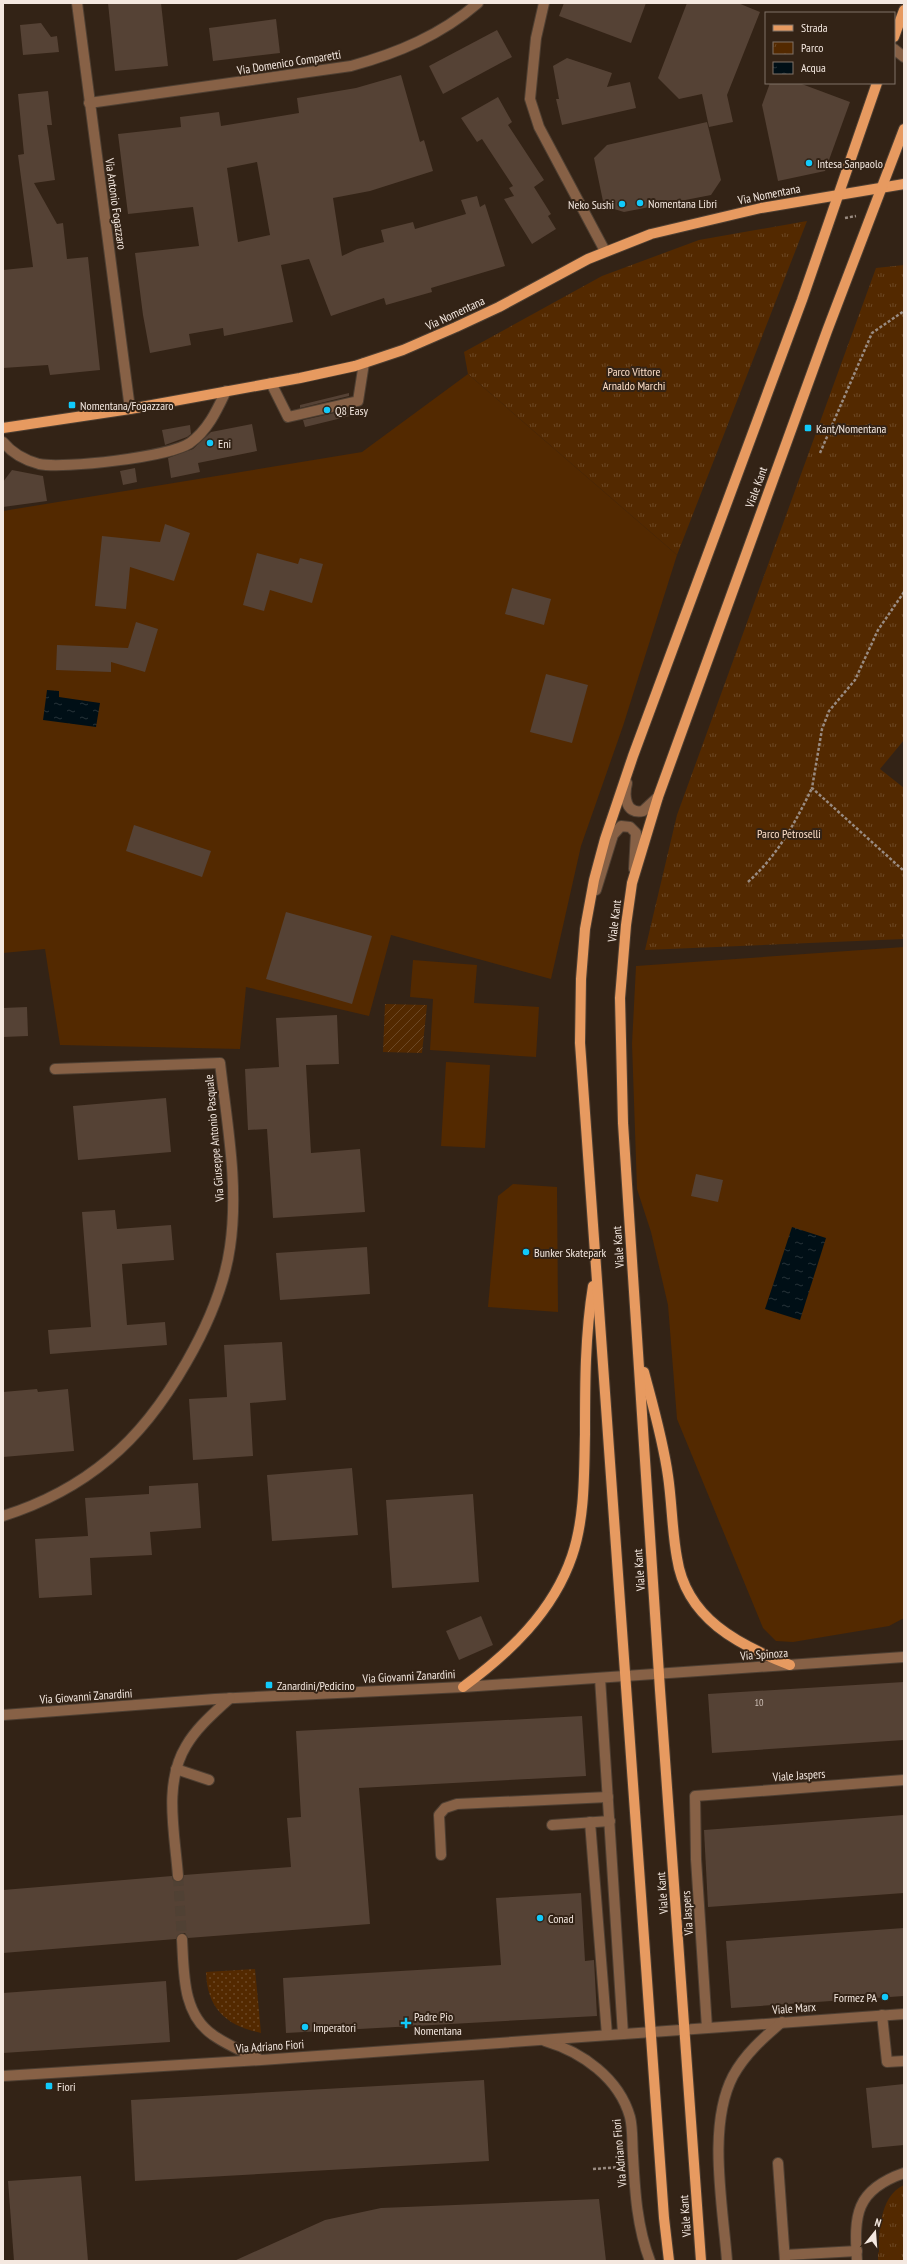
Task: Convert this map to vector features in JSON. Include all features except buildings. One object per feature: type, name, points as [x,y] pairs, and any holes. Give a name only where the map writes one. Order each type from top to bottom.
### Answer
[{"type":"main road","points":[[895,34],[904,10]]},
{"type":"main road","name":"Viale Kant","points":[[669,2261],[664,2218],[580,1043],[581,979],[585,929],[599,861],[633,756],[802,300],[877,84]]},
{"type":"main road","name":"Viale Kant","points":[[701,2261],[658,1674],[638,1349],[622,1123],[620,1026],[626,925],[634,877],[658,798],[827,331],[904,128]]},
{"type":"main road","name":"Via Nomentana","points":[[3,428],[130,409],[271,383],[364,363],[412,347],[474,319],[605,251],[651,234],[697,221],[904,184]]},
{"type":"main road","points":[[463,1687],[509,1651],[529,1629],[554,1594],[572,1557],[583,1497],[587,1333],[596,1268]]},
{"type":"main road","points":[[638,1349],[663,1444],[676,1557],[688,1592],[701,1611],[730,1637],[755,1651],[790,1665]]},
{"type":"street","name":"Via Antonio Fogazzaro","points":[[77,3],[130,409]]},
{"type":"street","name":"Via Domenico Comparetti","points":[[89,103],[351,66],[381,57],[432,35],[455,22],[478,3]]},
{"type":"street","points":[[544,3],[536,38],[530,99],[539,126],[605,251]]},
{"type":"street","points":[[895,50],[904,57]]},
{"type":"street","points":[[271,383],[288,417],[358,401],[364,363]]},
{"type":"street","points":[[3,442],[20,457],[39,464],[54,466],[70,466],[163,452],[189,444],[198,437],[210,422],[226,391]]},
{"type":"street","name":"Viale Kant","points":[[633,756],[625,796],[628,806],[634,811],[643,811],[658,798]]},
{"type":"street","name":"Viale Kant","points":[[585,929],[610,843],[616,830],[621,826],[630,827],[636,833],[634,877]]},
{"type":"street","name":"Via Giuseppe Antonio Pasquale","points":[[3,1516],[47,1499],[77,1482],[109,1460],[138,1432],[178,1376],[204,1328],[223,1278],[230,1248],[233,1184],[220,1063],[55,1069]]},
{"type":"street","name":"Via Spinoza","points":[[626,1676],[904,1657]]},
{"type":"street","name":"Via Giovanni Zanardini","points":[[3,1715],[230,1698],[463,1687],[626,1676]]},
{"type":"street","points":[[600,1678],[623,2034]]},
{"type":"street","points":[[178,1876],[172,1794],[176,1769],[186,1746],[194,1735],[230,1698]]},
{"type":"street","points":[[176,1769],[209,1780]]},
{"type":"street","name":"Viale Jaspers","points":[[695,1796],[904,1780]]},
{"type":"street","name":"Via Jaspers","points":[[695,1796],[696,1859],[707,2028]]},
{"type":"street","points":[[441,1855],[439,1815],[445,1808],[457,1804],[608,1797]]},
{"type":"street","points":[[552,1825],[610,1821]]},
{"type":"street","points":[[590,1822],[607,2035]]},
{"type":"street","points":[[182,1939],[184,1980],[194,2013],[204,2027],[213,2035],[261,2060]]},
{"type":"street","name":"Viale Marx","points":[[651,2032],[904,2014]]},
{"type":"street","points":[[882,2015],[887,2062],[904,2061]]},
{"type":"street","points":[[727,2261],[719,2159],[719,2127],[723,2100],[733,2078],[744,2061],[759,2043],[782,2022]]},
{"type":"street","name":"Via Adriano Fiori","points":[[3,2076],[261,2060],[651,2032]]},
{"type":"street","name":"Via Adriano Fiori","points":[[539,2040],[560,2047],[588,2061],[614,2085],[630,2116],[638,2221],[650,2261]]},
{"type":"street","points":[[778,2163],[785,2258],[857,2256],[856,2218],[865,2199],[880,2183],[904,2172]]},
{"type":"path","points":[[859,165],[881,162]]},
{"type":"path","points":[[842,218],[860,215]]},
{"type":"path","points":[[820,453],[872,333],[904,311]]},
{"type":"path","points":[[748,882],[759,872],[793,828],[812,788],[822,728],[829,711],[855,680],[878,630],[904,592]]},
{"type":"path","points":[[812,788],[904,871]]},
{"type":"path","points":[[593,2169],[634,2167]]},
{"type":"green space","name":"Parco Vittore Arnaldo Marchi","points":[[807,221],[677,555],[468,374],[464,352],[602,276],[699,240]]},
{"type":"green space","name":"Parco Petroselli","points":[[904,265],[904,740],[880,769],[904,788],[904,939],[645,950],[677,815],[876,268]]},
{"type":"green space","points":[[468,374],[677,555],[623,726],[581,846],[551,979],[391,935],[369,1016],[246,987],[240,1049],[60,1045],[45,949],[3,953],[3,511],[362,452]]},
{"type":"green space","points":[[904,947],[904,1618],[889,1626],[793,1642],[776,1641],[763,1628],[677,1419],[668,1305],[651,1232],[637,1189],[632,1044],[636,966]]},
{"type":"green space","points":[[413,960],[477,965],[474,1003],[539,1007],[536,1057],[430,1050],[433,999],[410,997]]},
{"type":"green space","points":[[385,1004],[427,1005],[422,1053],[383,1052]]},
{"type":"green space","points":[[446,1062],[490,1065],[485,1148],[441,1146]]},
{"type":"green space","name":"Bunker Skatepark","points":[[513,1184],[557,1187],[558,1312],[488,1307],[498,1196]]},
{"type":"green space","points":[[255,1969],[261,2033],[238,2026],[221,2014],[210,1996],[207,1985],[206,1972]]},
{"type":"green space","points":[[904,2185],[904,2261],[878,2261],[880,2230],[885,2208],[889,2198],[895,2190]]},
{"type":"water","points":[[47,690],[59,691],[59,697],[100,703],[96,727],[43,720]]},
{"type":"water","points":[[792,1227],[826,1238],[800,1320],[765,1309]]},
{"type":"tunnel","points":[[178,1876],[182,1939]]},
{"type":"place","name":"Intesa Sanpaolo","points":[[809,163]]},
{"type":"place","name":"Nomentana Libri","points":[[640,203]]},
{"type":"place","name":"Neko Sushi","points":[[622,204]]},
{"type":"place","name":"Nomentana/Fogazzaro","points":[[72,405]]},
{"type":"place","name":"Q8 Easy","points":[[327,410]]},
{"type":"place","name":"Kant/Nomentana","points":[[808,428]]},
{"type":"place","name":"Eni","points":[[210,443]]},
{"type":"place","name":"Bunker Skatepark","points":[[526,1252]]},
{"type":"place","name":"Zanardini/Pedicino","points":[[269,1685]]},
{"type":"place","name":"Conad","points":[[540,1918]]},
{"type":"place","name":"Formez PA","points":[[885,1997]]},
{"type":"place","name":"Padre Pio Nomentana","points":[[406,2023]]},
{"type":"place","name":"Imperatori","points":[[305,2027]]},
{"type":"place","name":"Fiori","points":[[49,2086]]}]
